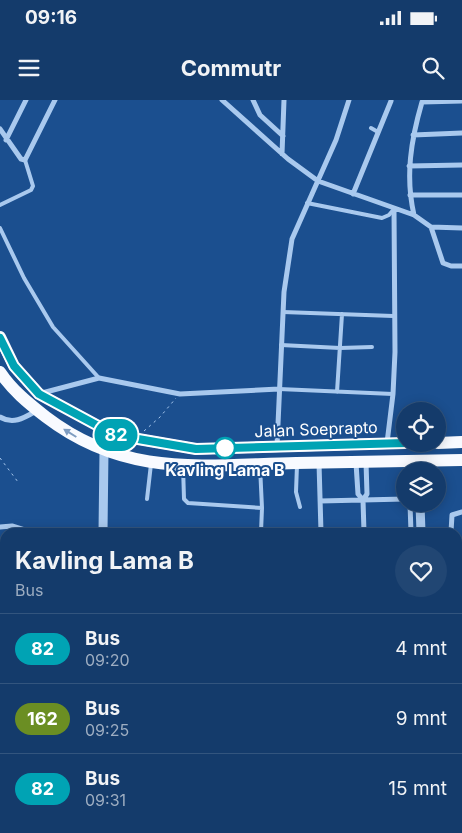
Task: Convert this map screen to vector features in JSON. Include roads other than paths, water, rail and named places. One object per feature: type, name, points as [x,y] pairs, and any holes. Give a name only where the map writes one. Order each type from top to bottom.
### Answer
[{"type":"highway","name":"Jalan Soeprapto","points":[[0,338],[14,366],[39,394],[95,426],[132,440],[196,449],[396,444]]},
{"type":"highway","name":"Jalan Soeprapto","points":[[1,375],[21,398],[76,437],[104,451],[151,462],[184,465],[361,462],[396,464]]},
{"type":"highway","points":[[446,443],[462,442]]},
{"type":"highway","name":"Jalan Soeprapto","points":[[443,462],[462,460]]},
{"type":"street","points":[[6,140],[26,100]]},
{"type":"street","points":[[0,129],[21,159],[25,160],[55,100]]},
{"type":"street","points":[[222,100],[282,154],[318,181],[414,214],[431,227],[443,262],[451,266],[462,266]]},
{"type":"street","points":[[253,100],[260,115],[283,136]]},
{"type":"street","points":[[282,154],[284,100]]},
{"type":"street","points":[[276,447],[282,312],[292,238],[336,140],[349,100]]},
{"type":"street","points":[[353,194],[391,101]]},
{"type":"street","points":[[414,214],[410,196],[409,166],[413,135],[421,101],[462,101]]},
{"type":"street","points":[[413,135],[462,133]]},
{"type":"street","points":[[409,166],[462,165]]},
{"type":"street","points":[[410,196],[462,194]]},
{"type":"street","points":[[387,444],[393,394],[395,352],[393,316],[394,208]]},
{"type":"street","points":[[431,227],[462,228]]},
{"type":"street","points":[[39,394],[99,378],[180,394],[279,389]]},
{"type":"street","points":[[0,417],[6,421],[16,421],[37,410]]},
{"type":"street","points":[[103,528],[104,451]]},
{"type":"street","points":[[361,462],[368,494],[363,500]]},
{"type":"street","points":[[361,462],[358,494],[363,500],[364,528]]},
{"type":"street","points":[[319,463],[322,528]]},
{"type":"street","points":[[320,502],[396,498]]},
{"type":"street","points":[[410,512],[411,528]]},
{"type":"street","points":[[420,512],[421,528]]},
{"type":"street","points":[[451,528],[452,515],[462,512]]},
{"type":"street","points":[[0,527],[12,526],[18,528]]},
{"type":"lane","points":[[371,128],[378,132]]},
{"type":"lane","points":[[0,205],[31,190],[33,186],[25,160]]},
{"type":"lane","points":[[307,203],[382,218],[389,215],[394,208]]},
{"type":"lane","points":[[0,228],[24,278],[53,327],[99,378]]},
{"type":"lane","points":[[282,312],[393,316]]},
{"type":"lane","points":[[337,392],[342,314]]},
{"type":"lane","points":[[281,344],[340,348],[372,347]]},
{"type":"lane","points":[[279,389],[393,394]]},
{"type":"lane","points":[[147,499],[151,462]]},
{"type":"lane","points":[[297,463],[296,492],[300,507]]},
{"type":"lane","points":[[260,464],[261,528]]},
{"type":"lane","points":[[184,465],[184,499],[186,502],[262,508]]},
{"type":"place","name":"Kavling Lama B","points":[[225,448]]}]
